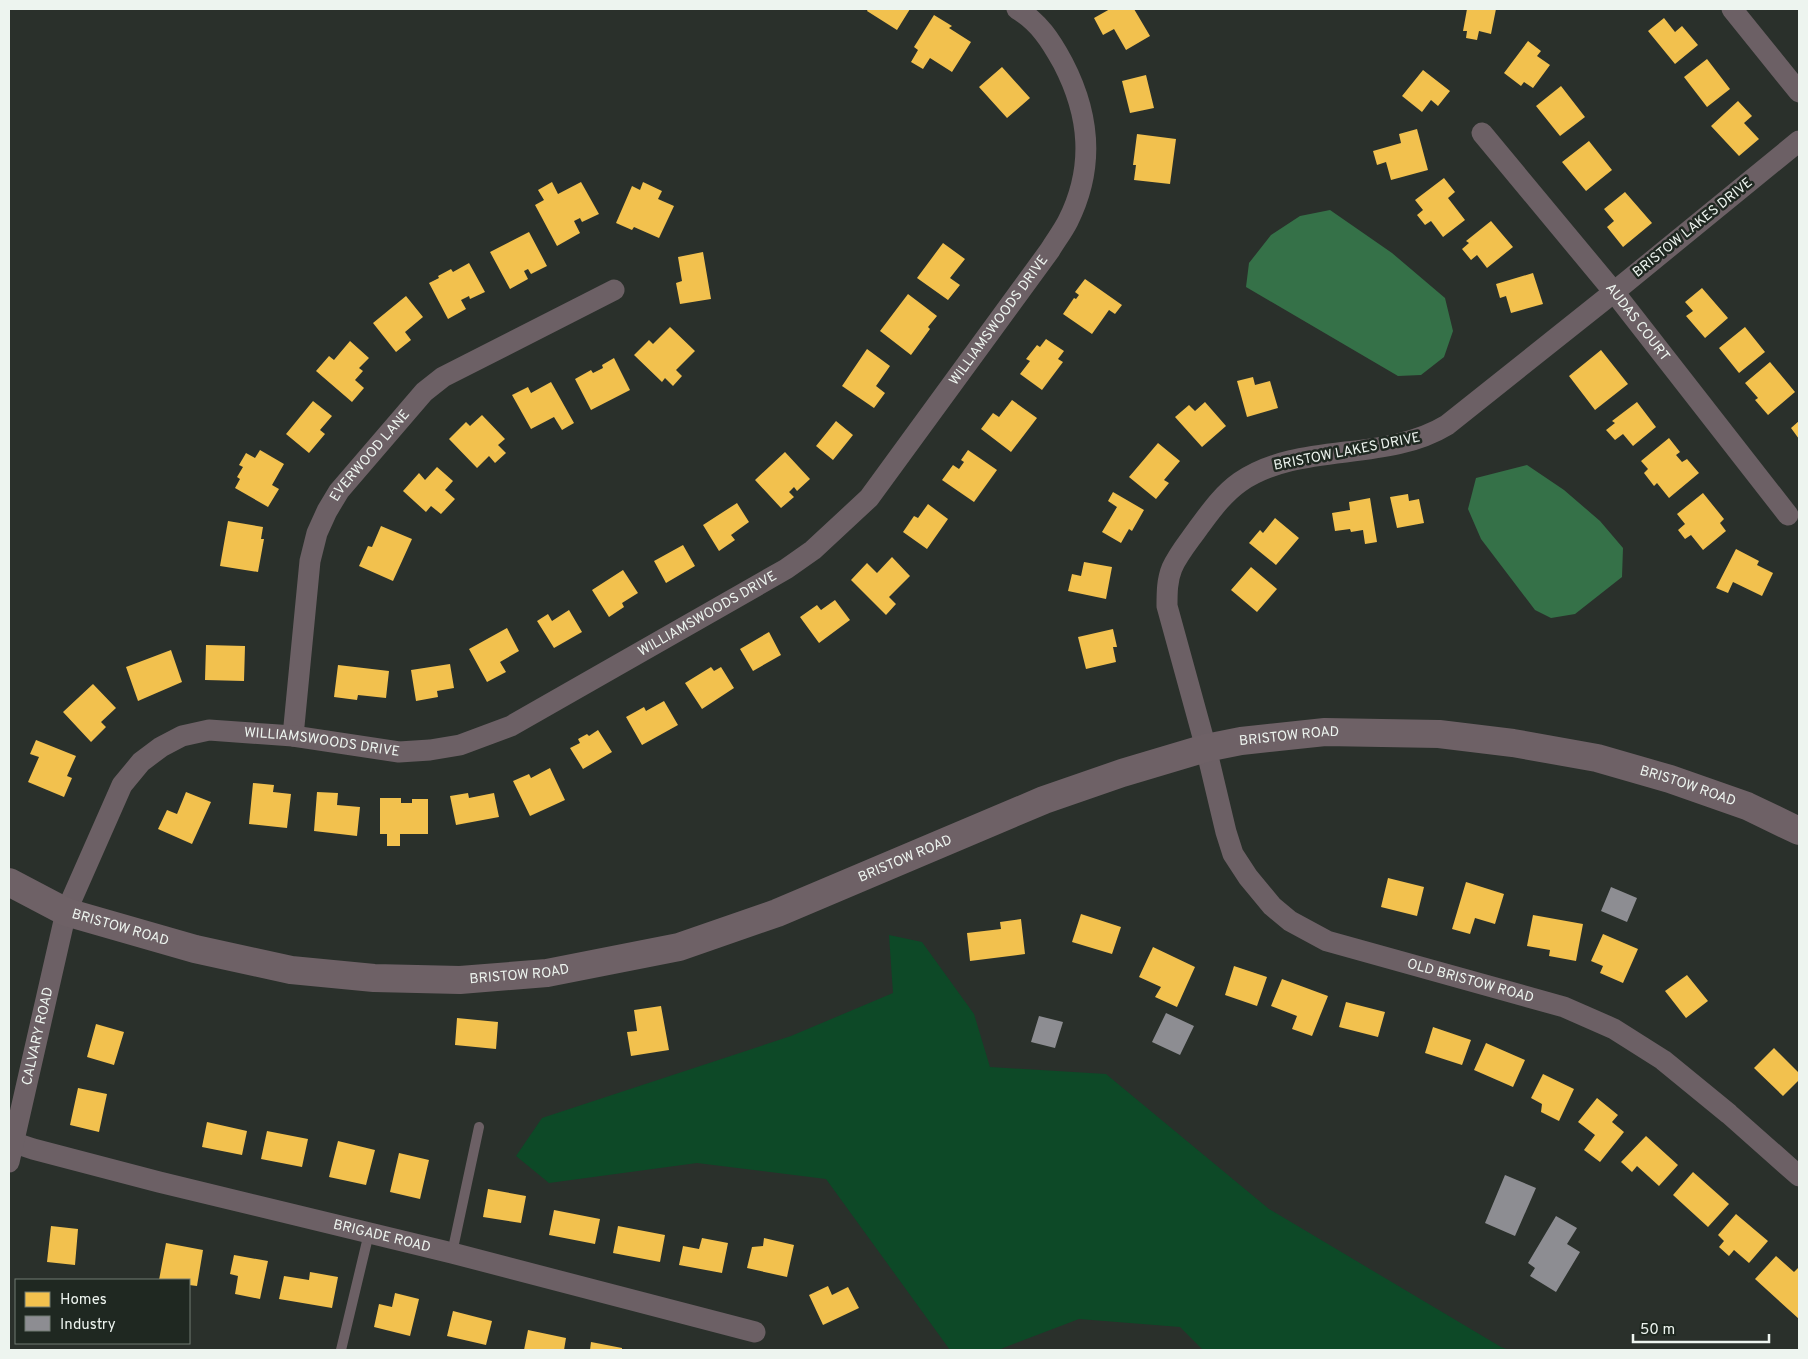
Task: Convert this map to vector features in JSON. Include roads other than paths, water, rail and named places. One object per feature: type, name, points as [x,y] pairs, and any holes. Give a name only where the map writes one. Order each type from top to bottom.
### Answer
[{"type":"main road","name":"BRISTOW ROAD","points":[[9,882],[66,912],[174,944],[291,970],[374,978],[460,980],[547,973],[679,947],[777,914],[1044,800],[1122,773],[1206,748],[1250,740],[1325,732],[1439,734],[1513,743],[1596,758],[1670,779],[1796,822]]},
{"type":"street","points":[[1732,9],[1799,92]]},
{"type":"street","name":"WILLIAMSWOODS DRIVE","points":[[66,912],[122,785],[141,762],[161,746],[182,736],[209,730],[293,736],[399,752],[452,746],[488,735],[511,726],[786,569],[813,550],[849,517],[869,498],[1050,250],[1068,221],[1078,196],[1086,157],[1084,118],[1079,98],[1070,76],[1058,55],[1029,12]]},
{"type":"street","name":"AUDAS COURT","points":[[1482,133],[1614,292],[1788,515]]},
{"type":"street","name":"BRISTOW LAKES DRIVE","points":[[1206,748],[1167,606],[1168,584],[1171,569],[1176,560],[1225,495],[1255,473],[1269,468],[1292,461],[1386,447],[1435,433],[1447,426],[1799,141]]},
{"type":"street","name":"EVERWOOD LANE","points":[[293,736],[310,561],[317,533],[326,511],[339,491],[424,392],[443,377],[614,290]]},
{"type":"street","name":"OLD BRISTOW ROAD","points":[[1206,748],[1233,854],[1248,877],[1272,906],[1290,921],[1327,942],[1564,1007],[1614,1029],[1663,1060],[1729,1114],[1799,1176]]},
{"type":"street","name":"CALVARY ROAD","points":[[10,1148],[66,912]]},
{"type":"street","name":"BRIGADE ROAD","points":[[10,1148],[33,1149],[159,1182],[452,1253],[755,1332]]},
{"type":"lane","points":[[452,1253],[479,1127]]},
{"type":"lane","points":[[341,1350],[369,1233]]}]
